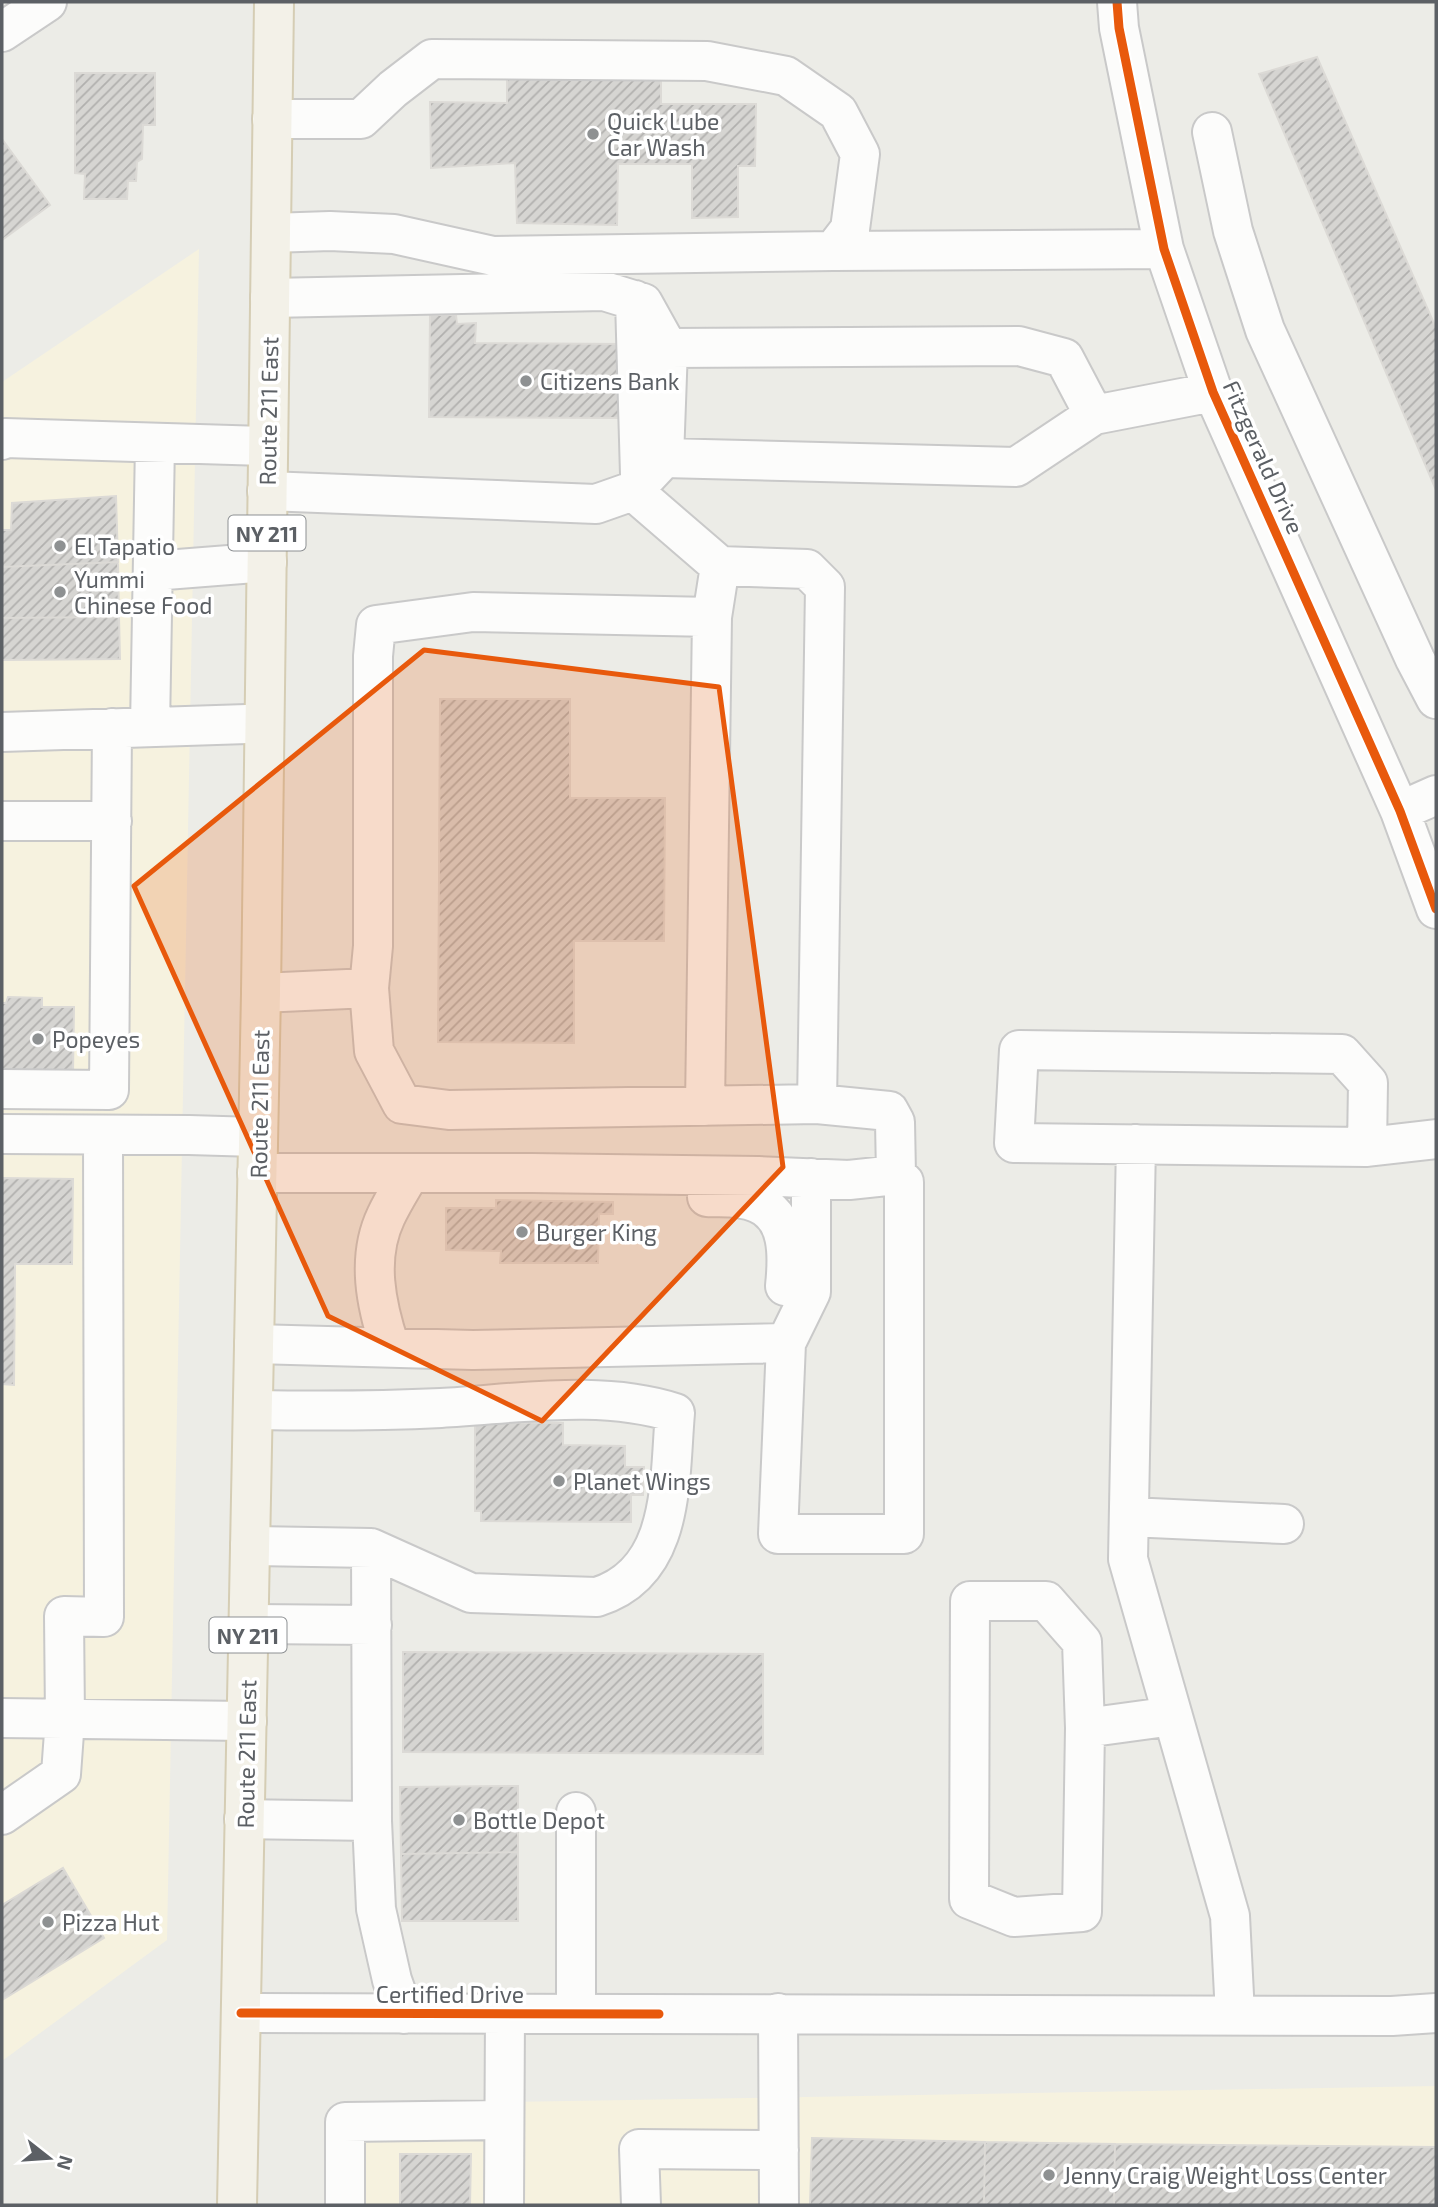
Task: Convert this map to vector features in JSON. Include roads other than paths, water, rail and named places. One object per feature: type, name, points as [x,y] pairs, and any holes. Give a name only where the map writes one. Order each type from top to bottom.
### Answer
[{"type":"main road","name":"Route 211 East","points":[[237,2205],[261,993],[274,2]]},
{"type":"street","points":[[2,32],[47,2]]},
{"type":"street","name":"Fitzgerald Drive","points":[[1117,2],[1119,28],[1164,249],[1213,392],[1400,811],[1436,909]]},
{"type":"street","points":[[272,119],[360,119],[432,59],[707,61],[786,76],[838,112],[860,154],[850,229],[833,251]]},
{"type":"street","points":[[1212,132],[1233,231],[1265,330],[1415,659],[1436,699]]},
{"type":"street","points":[[271,233],[330,231],[394,234],[493,256],[1164,249]]},
{"type":"street","points":[[270,298],[604,291],[643,303],[668,348],[645,478]]},
{"type":"street","points":[[635,300],[645,478],[720,566],[807,569],[825,587],[817,1104]]},
{"type":"street","points":[[668,348],[1019,346],[1063,358],[1094,415]]},
{"type":"street","points":[[267,491],[596,504],[645,478],[1016,467],[1094,415],[1213,392]]},
{"type":"street","points":[[2,440],[268,446]]},
{"type":"street","points":[[150,727],[155,443]]},
{"type":"street","points":[[152,571],[267,562]]},
{"type":"street","points":[[705,1106],[712,617],[720,566]]},
{"type":"street","points":[[712,617],[473,612],[376,625],[373,656],[373,946],[369,988],[374,1051],[402,1104],[449,1110],[817,1104],[889,1111],[895,1122],[896,1175]]},
{"type":"street","points":[[2,732],[264,722]]},
{"type":"street","points":[[2,1089],[109,1090],[112,728]]},
{"type":"street","points":[[1400,811],[1436,795]]},
{"type":"street","points":[[2,821],[112,821]]},
{"type":"street","points":[[261,993],[369,988]]},
{"type":"street","points":[[1367,1147],[1367,1083],[1342,1054],[1019,1050],[1014,1143],[1367,1147],[1436,1139]]},
{"type":"street","points":[[2,1134],[189,1135],[258,1155],[421,1173],[532,1172],[849,1180],[896,1175],[904,1182],[904,1534],[778,1534],[780,1343],[787,1266],[786,1239],[773,1213],[759,1203],[738,1198],[479,1193],[421,1173]]},
{"type":"street","points":[[2,1815],[61,1774],[65,1719],[64,1616],[104,1617],[103,1136]]},
{"type":"street","points":[[1136,1144],[1128,1559],[1230,1916],[1235,2015]]},
{"type":"street","points":[[390,1347],[379,1315],[374,1262],[385,1217],[421,1173]]},
{"type":"street","points":[[780,1343],[811,1292],[811,1178]]},
{"type":"street","points":[[254,1344],[474,1350],[780,1343]]},
{"type":"street","points":[[250,1546],[371,1548],[471,1593],[597,1597],[613,1592],[632,1578],[650,1557],[666,1514],[676,1413],[651,1405],[568,1399],[441,1408],[253,1410]]},
{"type":"street","points":[[1129,1517],[1284,1524]]},
{"type":"street","points":[[371,1548],[372,1821],[376,1909],[392,1980],[404,2014]]},
{"type":"street","points":[[970,1601],[1046,1601],[1082,1642],[1085,1728],[1082,1912],[1014,1916],[969,1899],[970,1601]]},
{"type":"street","points":[[248,1624],[372,1625]]},
{"type":"street","points":[[1085,1728],[1173,1716]]},
{"type":"street","points":[[2,1718],[247,1721]]},
{"type":"street","points":[[576,1812],[576,2014]]},
{"type":"street","points":[[244,1819],[372,1821]]},
{"type":"street","name":"Certified Drive","points":[[241,2013],[1392,2016],[1436,2013]]},
{"type":"street","points":[[504,2205],[505,2014]]},
{"type":"street","points":[[778,2014],[779,2205]]},
{"type":"street","points":[[345,2205],[345,2122],[504,2120]]},
{"type":"street","points":[[641,2205],[639,2149],[779,2150]]},
{"type":"place","name":"Quick Lube Car Wash","points":[[593,134]]},
{"type":"place","name":"Citizens Bank","points":[[526,381]]},
{"type":"place","name":"El Tapatio","points":[[60,546]]},
{"type":"place","name":"Yummi Chinese Food","points":[[60,592]]},
{"type":"place","name":"Popeyes","points":[[38,1039]]},
{"type":"place","name":"Burger King","points":[[522,1232]]},
{"type":"place","name":"Planet Wings","points":[[559,1481]]},
{"type":"place","name":"Bottle Depot","points":[[459,1820]]},
{"type":"place","name":"Pizza Hut","points":[[48,1922]]},
{"type":"place","name":"Jenny Craig Weight Loss Center","points":[[1049,2175]]}]
